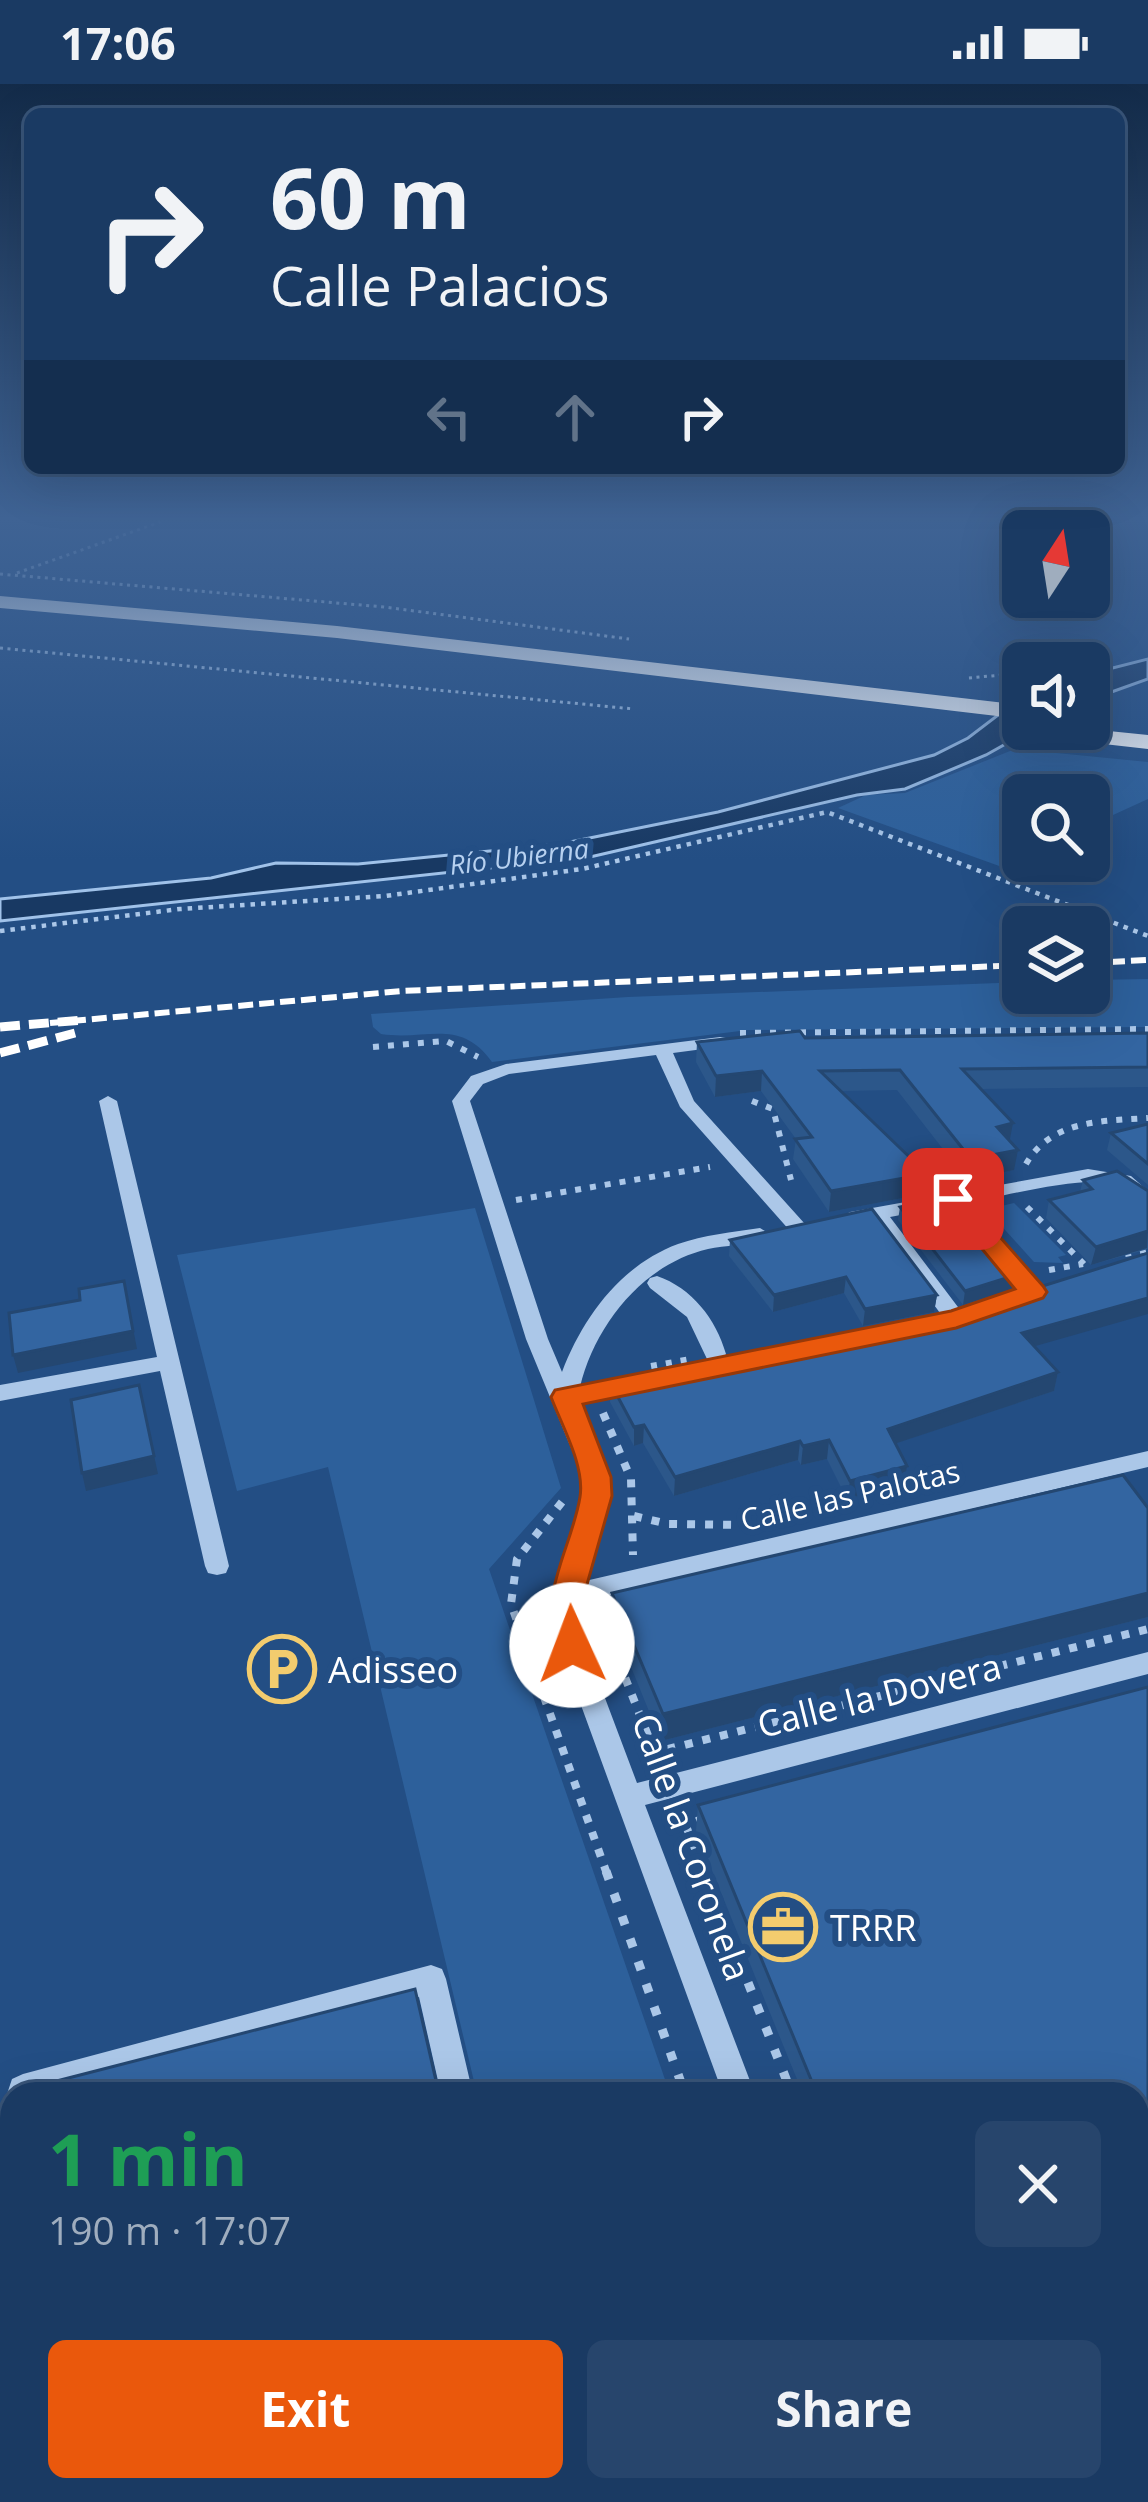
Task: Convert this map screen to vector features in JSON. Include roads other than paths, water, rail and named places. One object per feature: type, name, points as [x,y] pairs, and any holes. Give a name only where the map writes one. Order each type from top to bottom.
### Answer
[{"type":"highway","points":[[170,635],[461,662],[1002,726]]},
{"type":"highway","points":[[337,635],[1002,710]]},
{"type":"highway","points":[[1110,721],[1148,725]]},
{"type":"highway","points":[[1110,738],[1148,742]]},
{"type":"street","points":[[748,1039],[662,1049],[686,1103],[818,1224]]},
{"type":"street","name":"Calle la Coronela","points":[[662,1049],[517,1066],[473,1077],[462,1108],[537,1339],[566,1397],[596,1477],[596,1496],[568,1595],[572,1645],[735,2082]]},
{"type":"street","points":[[108,1101],[217,1566]]},
{"type":"street","points":[[657,1283],[686,1300],[709,1328],[723,1359],[679,1375],[566,1397],[584,1340],[656,1262],[691,1247],[1109,1175],[1124,1180],[1148,1201]]},
{"type":"street","points":[[953,1199],[1023,1295],[1058,1277]]},
{"type":"street","points":[[878,1213],[955,1318]]},
{"type":"street","points":[[0,1393],[169,1362]]},
{"type":"street","name":"Calle las Palotas","points":[[568,1595],[1148,1459]]},
{"type":"street","name":"Calle la Dovera","points":[[628,1797],[1148,1663]]},
{"type":"street","points":[[52,2082],[431,1979],[454,2082]]},
{"type":"water","points":[[1148,659],[1148,679],[1110,693],[1110,669]]},
{"type":"water","name":"Río Ubierna","points":[[1002,712],[1002,746],[905,789],[857,795],[590,857],[0,921],[0,899],[211,878],[276,863],[358,864],[560,844],[718,812],[934,755],[968,738]]},
{"type":"railway","points":[[1110,962],[1148,960]]},
{"type":"railway","points":[[83,1020],[402,991],[1002,966]]},
{"type":"railway","points":[[0,1027],[83,1020]]},
{"type":"railway","points":[[50,1023],[83,1020]]},
{"type":"railway","points":[[0,1053],[75,1033]]},
{"type":"place","name":"Adisseo","points":[[282,1669]]},
{"type":"place","name":"TRRR","points":[[783,1927]]}]
